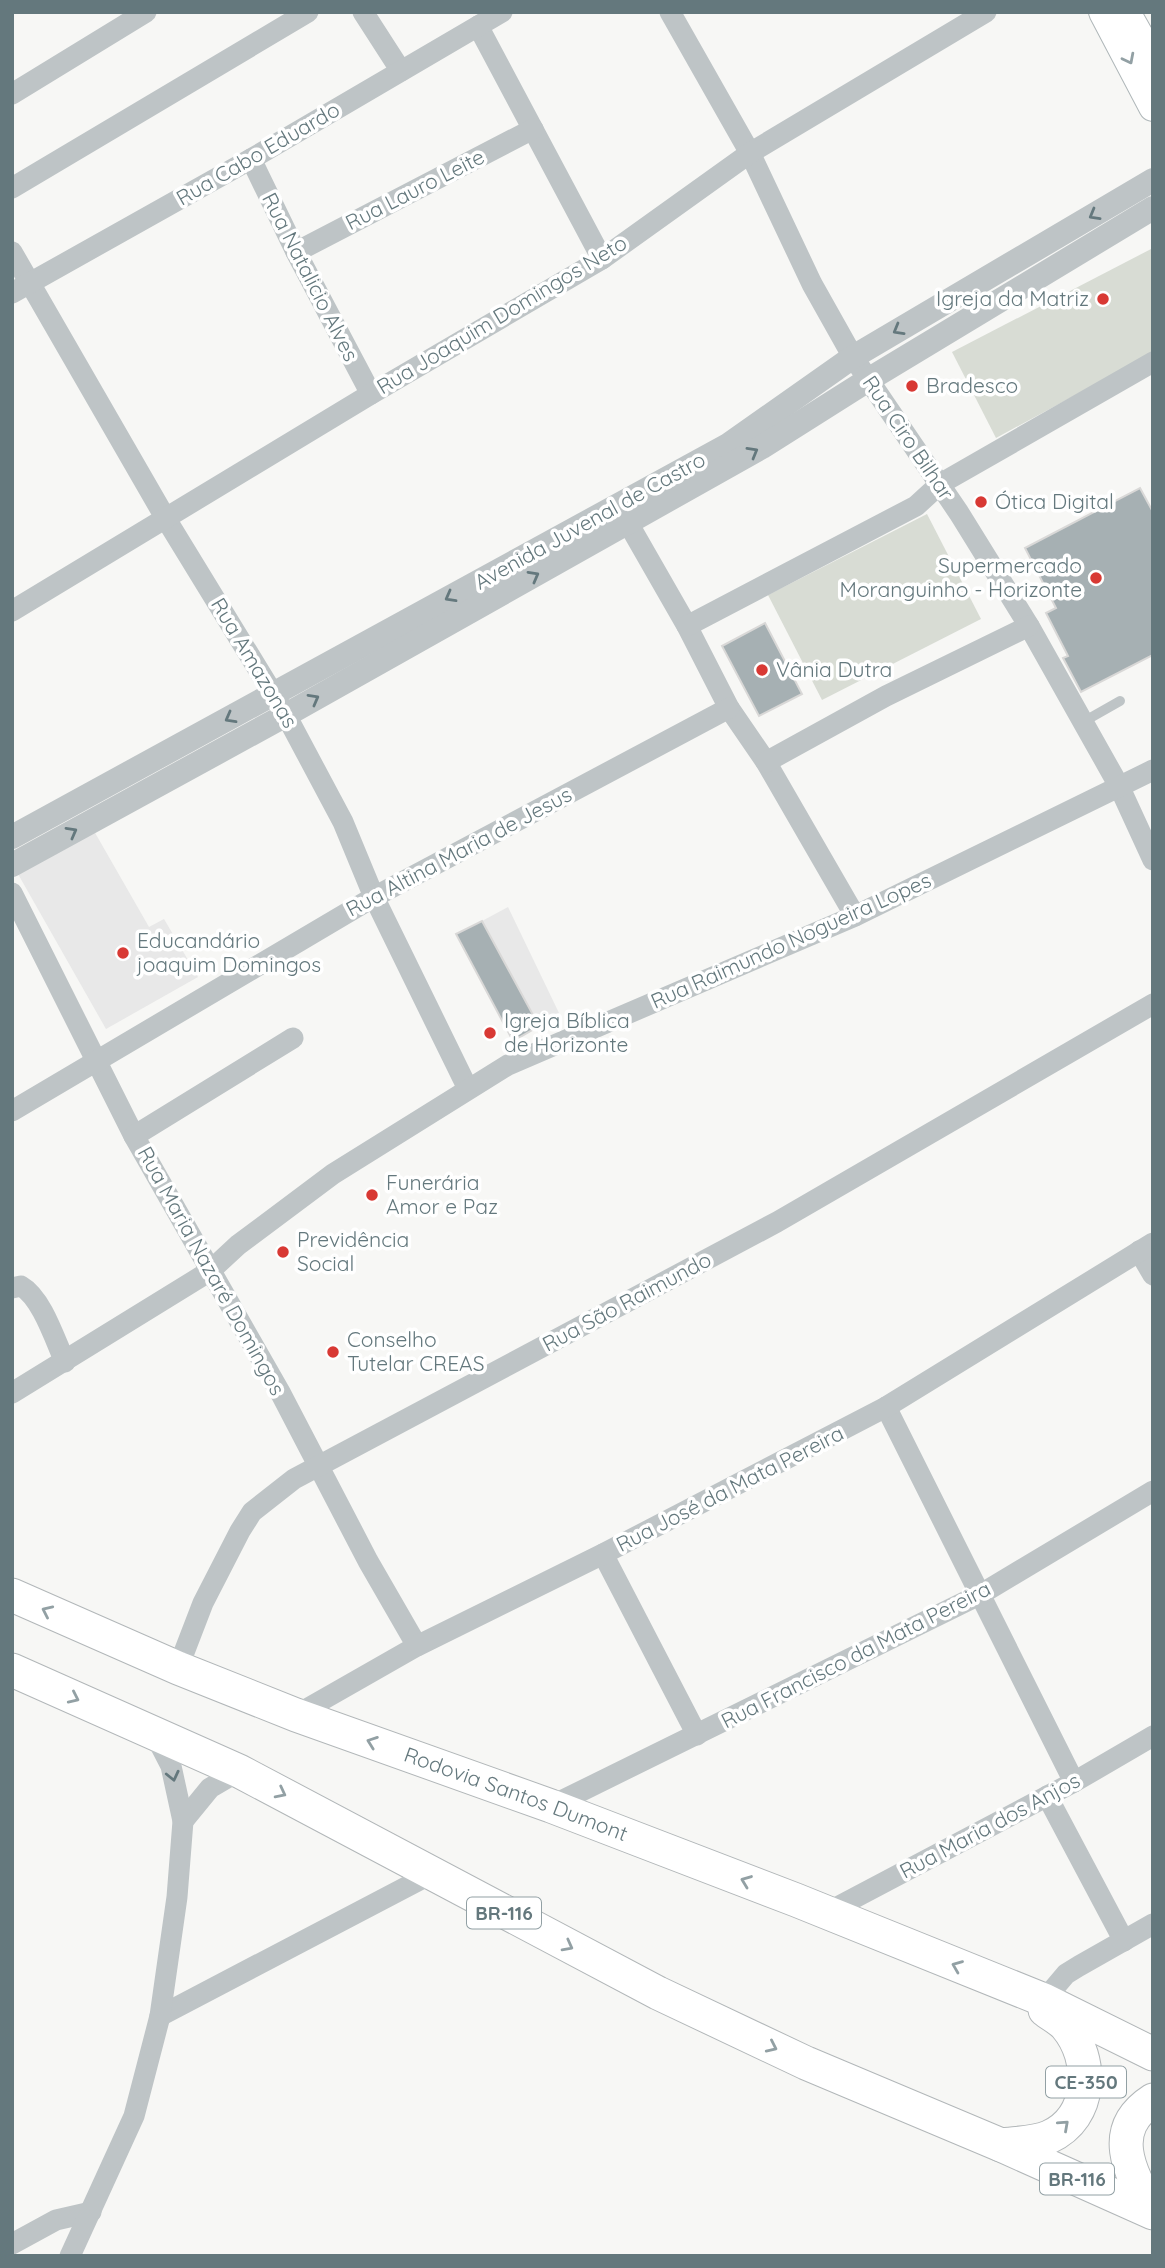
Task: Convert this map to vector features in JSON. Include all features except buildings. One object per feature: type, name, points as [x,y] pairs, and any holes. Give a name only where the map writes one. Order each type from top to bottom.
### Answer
[{"type":"highway","name":"Rodovia Santos Dumont","points":[[12,1595],[178,1668],[296,1715],[551,1806],[1032,1996]]},
{"type":"highway","name":"BR-116","points":[[12,1670],[239,1771],[658,1993],[806,2063],[1152,2212]]},
{"type":"highway","name":"CE-350","points":[[1001,2145],[1049,2137],[1065,2125],[1079,2109],[1087,2074],[1080,2050],[1066,2025],[1032,1996]]},
{"type":"highway","points":[[1032,1996],[1153,2054]]},
{"type":"highway","points":[[1152,2212],[1126,2159],[1129,2129],[1143,2107],[1153,2100]]},
{"type":"main road","points":[[1103,12],[1153,107]]},
{"type":"main road","points":[[1139,23],[1153,60]]},
{"type":"street","points":[[12,94],[146,12]]},
{"type":"street","points":[[12,188],[308,12]]},
{"type":"street","points":[[363,12],[401,71]]},
{"type":"street","name":"Rua Cabo Eduardo","points":[[12,293],[251,159],[502,12]]},
{"type":"street","name":"Rua Ciro Bilhar","points":[[670,12],[750,153],[812,284],[853,357],[940,484],[1029,626],[1119,786],[1153,860]]},
{"type":"street","name":"Rua Joaquim Domingos Neto","points":[[12,611],[371,394],[602,259],[750,153],[986,12]]},
{"type":"street","points":[[478,26],[602,259]]},
{"type":"street","name":"Rua Lauro Leite","points":[[296,252],[533,128]]},
{"type":"street","name":"Rua Natalicio Alves","points":[[251,159],[296,252],[371,394]]},
{"type":"street","name":"Avenida Juvenal de Castro","points":[[12,865],[279,705],[728,445],[853,357],[1153,180]]},
{"type":"street","name":"Avenida Juvenal de Castro","points":[[12,837],[279,705],[628,523],[762,447],[1153,208]]},
{"type":"street","name":"Rua Amazonas","points":[[12,252],[166,519],[279,705],[343,822],[374,897],[468,1089]]},
{"type":"street","points":[[687,626],[916,506],[940,484],[1153,362]]},
{"type":"street","points":[[628,523],[687,626],[729,708],[766,762],[855,916]]},
{"type":"street","points":[[766,762],[886,695],[1029,626]]},
{"type":"street","name":"Rua Altina Maria de Jesus","points":[[12,1111],[374,897],[729,708]]},
{"type":"street","name":"Rua Raimundo Nogueira Lopes","points":[[12,1392],[210,1272],[238,1245],[333,1174],[527,1055],[855,916],[1153,770]]},
{"type":"street","name":"Rua Maria Nazaré Domingos","points":[[12,893],[134,1136],[281,1394],[416,1646]]},
{"type":"street","name":"Rua São Raimundo","points":[[178,1668],[219,1569],[252,1512],[294,1479],[777,1222],[1153,1004]]},
{"type":"street","points":[[134,1136],[293,1038]]},
{"type":"street","points":[[1146,1247],[1153,1275]]},
{"type":"street","name":"Rua José da Mata Pereira","points":[[296,1715],[416,1646],[603,1554],[886,1408],[1146,1247]]},
{"type":"street","points":[[12,1287],[21,1286],[27,1289],[38,1302],[65,1362]]},
{"type":"street","points":[[886,1408],[1074,1782]]},
{"type":"street","name":"Rua Francisco da Mata Pereira","points":[[551,1806],[981,1594],[1153,1491]]},
{"type":"street","points":[[603,1554],[697,1735]]},
{"type":"street","points":[[70,2256],[134,2116],[160,2016],[177,1898],[183,1821],[171,1766],[155,1735]]},
{"type":"street","name":"Rua Maria dos Anjos","points":[[826,1913],[1074,1782],[1153,1736]]},
{"type":"street","points":[[183,1821],[202,1794],[213,1784],[239,1771]]},
{"type":"street","points":[[1047,1796],[1124,1941]]},
{"type":"street","points":[[160,2016],[431,1874]]},
{"type":"street","points":[[1032,1996],[1153,1924]]},
{"type":"street","points":[[12,2244],[56,2220],[91,2212]]},
{"type":"lane","points":[[1083,722],[1120,701]]},
{"type":"shaded area","points":[[1153,248],[1153,353],[996,438],[952,352]]},
{"type":"shaded area","points":[[927,514],[981,619],[822,700],[768,595]]},
{"type":"shaded area","name":"Educandário joaquim Domingos","points":[[94,831],[149,927],[164,919],[198,977],[106,1029],[18,874]]},
{"type":"shaded area","points":[[508,907],[559,1013],[539,1026],[482,921]]},
{"type":"place","name":"Igreja da Matriz","points":[[1103,299]]},
{"type":"place","name":"Bradesco","points":[[912,386]]},
{"type":"place","name":"Ótica Digital","points":[[981,502]]},
{"type":"place","name":"Supermercado Moranguinho - Horizonte","points":[[1096,578]]},
{"type":"place","name":"Vânia Dutra","points":[[762,670]]},
{"type":"place","name":"Educandário joaquim Domingos","points":[[123,953]]},
{"type":"place","name":"Igreja Bíblica de Horizonte","points":[[490,1033]]},
{"type":"place","name":"Funerária Amor e Paz","points":[[372,1195]]},
{"type":"place","name":"Previdência Social","points":[[283,1252]]},
{"type":"place","name":"Conselho Tutelar CREAS","points":[[333,1352]]}]
